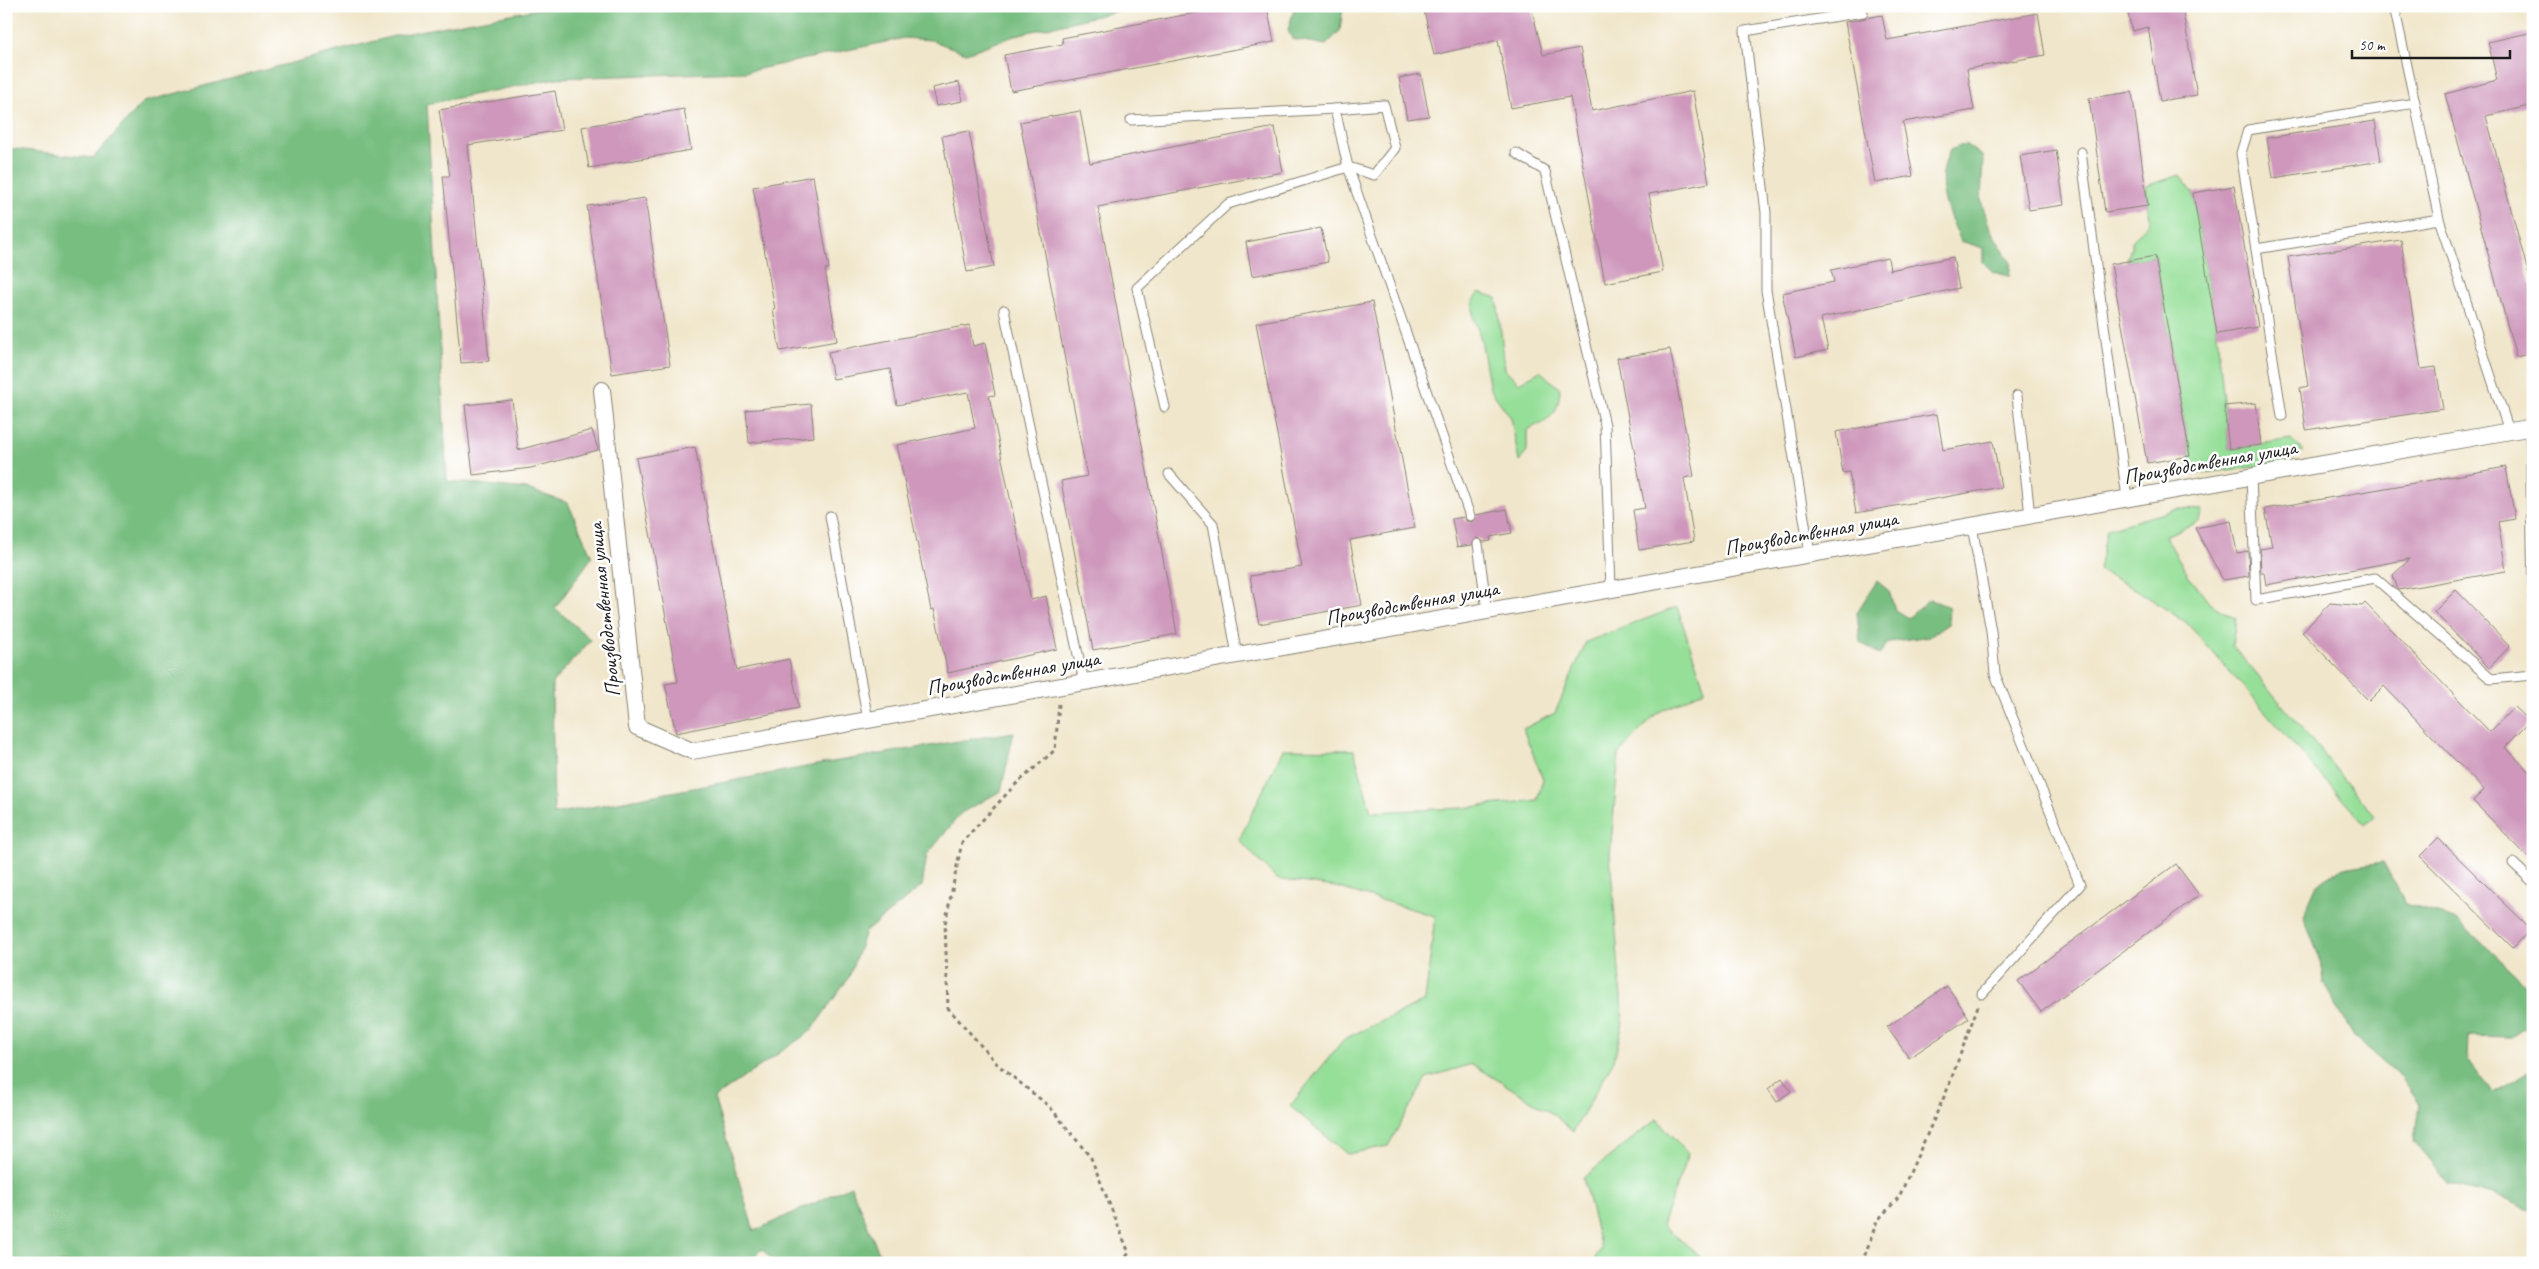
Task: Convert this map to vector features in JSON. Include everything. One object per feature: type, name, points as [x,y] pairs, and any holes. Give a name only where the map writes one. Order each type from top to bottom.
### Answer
[{"type":"street","name":"Производственная улица","points":[[602,390],[637,727],[692,751],[2531,427]]},
{"type":"lane","points":[[2394,6],[2439,219],[2509,431]]},
{"type":"lane","points":[[1810,554],[1766,290],[1766,213],[1745,30],[1863,12]]},
{"type":"lane","points":[[2282,416],[2241,153],[2248,130],[2415,103]]},
{"type":"lane","points":[[1131,120],[1384,105],[1395,148],[1374,175],[1348,167],[1228,204],[1137,288],[1165,407]]},
{"type":"lane","points":[[1335,109],[1348,167],[1470,516]]},
{"type":"lane","points":[[2082,152],[2128,498]]},
{"type":"lane","points":[[1516,153],[1545,171],[1605,425],[1611,590]]},
{"type":"lane","points":[[2256,249],[2439,219]]},
{"type":"lane","points":[[1004,310],[1084,682]]},
{"type":"lane","points":[[2017,396],[2030,516]]},
{"type":"lane","points":[[2531,427],[2533,599]]},
{"type":"lane","points":[[1169,474],[1213,524],[1237,655]]},
{"type":"lane","points":[[2251,477],[2256,600],[2375,578],[2491,679],[2533,675]]},
{"type":"lane","points":[[830,516],[868,720]]},
{"type":"lane","points":[[1972,526],[1992,631],[1995,674],[2080,885],[1982,994]]},
{"type":"lane","points":[[1478,544],[1487,611]]},
{"type":"lane","points":[[2513,863],[2533,882]]},
{"type":"path","points":[[1060,686],[1055,750],[1015,785],[962,842],[945,924],[948,1008],[998,1065],[1050,1107],[1091,1158],[1128,1253],[1121,1263]]},
{"type":"path","points":[[1862,1263],[1877,1221],[1899,1197],[1948,1088],[1982,994]]},
{"type":"green space","points":[[554,6],[1139,6],[1020,34],[966,53],[931,40],[904,38],[745,72],[557,78],[427,104],[447,481],[527,489],[568,503],[592,557],[555,608],[591,640],[552,683],[554,814],[838,761],[1014,732],[1001,791],[961,813],[927,855],[922,886],[865,932],[849,977],[811,1031],[714,1098],[754,1231],[851,1186],[883,1263],[775,1263],[762,1249],[747,1263],[6,1263],[6,148],[93,158],[143,102],[398,35]]},
{"type":"green space","points":[[1295,6],[1343,6],[1340,31],[1326,45],[1292,39],[1288,30]]},
{"type":"green space","points":[[1965,144],[1983,157],[1981,200],[1990,229],[2011,263],[2009,276],[1993,272],[1983,262],[1983,248],[1961,241],[1947,207],[1942,185],[1945,163],[1950,150]]},
{"type":"green space","points":[[2180,175],[2193,193],[2217,334],[2229,449],[2291,439],[2303,451],[2287,463],[2186,475],[2190,456],[2155,256],[2127,261],[2133,240],[2149,222],[2146,186]]},
{"type":"green space","points":[[1479,292],[1497,298],[1505,369],[1519,383],[1540,371],[1560,389],[1557,406],[1552,416],[1527,430],[1527,452],[1519,461],[1511,418],[1490,389],[1481,339],[1473,316],[1473,301]]},
{"type":"green space","points":[[2178,509],[2203,510],[2200,521],[2165,536],[2187,573],[2209,603],[2236,619],[2232,645],[2375,816],[2365,825],[2187,623],[2137,590],[2099,570],[2107,529]]},
{"type":"green space","points":[[1877,581],[1889,591],[1895,610],[1908,618],[1929,599],[1949,607],[1948,624],[1930,636],[1889,642],[1879,654],[1860,642],[1857,612]]},
{"type":"green space","points":[[1677,607],[1705,690],[1657,713],[1619,753],[1610,855],[1623,1022],[1614,1060],[1573,1132],[1554,1115],[1472,1064],[1426,1078],[1388,1146],[1347,1154],[1290,1106],[1344,1039],[1425,1001],[1435,916],[1336,887],[1277,879],[1239,840],[1283,749],[1354,750],[1371,812],[1462,808],[1537,800],[1543,779],[1523,729],[1555,713],[1586,642]]},
{"type":"green space","points":[[2383,862],[2406,904],[2457,920],[2516,974],[2533,996],[2533,1023],[2512,1037],[2469,1036],[2468,1060],[2492,1093],[2524,1075],[2533,1067],[2533,1212],[2497,1196],[2448,1184],[2414,1142],[2419,1104],[2401,1077],[2354,1036],[2323,983],[2320,959],[2303,916],[2317,884],[2342,868]]},
{"type":"green space","points":[[1657,1119],[1688,1154],[1662,1225],[1699,1255],[1700,1263],[1592,1263],[1601,1249],[1583,1178]]},
{"type":"building","points":[[1232,6],[1267,6],[1274,42],[1011,91],[1004,55],[1063,44],[1062,38]]},
{"type":"building","points":[[1423,6],[1531,6],[1543,55],[1580,48],[1592,111],[1693,91],[1709,183],[1649,194],[1663,272],[1605,283],[1570,97],[1511,108],[1498,40],[1434,55]]},
{"type":"building","points":[[2126,6],[2182,6],[2197,95],[2160,101],[2148,27],[2132,31]]},
{"type":"building","points":[[2038,13],[2045,55],[1967,69],[1974,110],[1903,122],[1913,176],[1875,183],[1845,22],[1882,15],[1887,40]]},
{"type":"building","points":[[2533,32],[2533,105],[2486,116],[2533,291],[2533,353],[2516,357],[2445,94],[2497,80],[2488,42]]},
{"type":"building","points":[[1421,74],[1429,116],[1407,119],[1399,78]]},
{"type":"building","points":[[959,82],[963,101],[936,106],[932,88]]},
{"type":"building","points":[[555,91],[562,130],[468,145],[489,361],[461,363],[443,176],[450,176],[439,110]]},
{"type":"building","points":[[2132,92],[2148,206],[2105,212],[2089,98]]},
{"type":"building","points":[[684,109],[691,150],[589,168],[582,127]]},
{"type":"building","points":[[1080,111],[1090,163],[1275,127],[1283,172],[1098,207],[1177,634],[1093,650],[1061,481],[1087,476],[1020,122]]},
{"type":"building","points":[[2375,121],[2381,161],[2273,178],[2267,138]]},
{"type":"building","points":[[969,131],[994,267],[967,272],[942,136]]},
{"type":"building","points":[[2056,150],[2064,205],[2029,210],[2020,156]]},
{"type":"building","points":[[813,176],[829,269],[825,269],[837,341],[780,351],[773,309],[775,309],[753,187]]},
{"type":"building","points":[[2234,186],[2258,327],[2217,334],[2193,193]]},
{"type":"building","points":[[645,198],[670,365],[612,374],[587,206]]},
{"type":"building","points":[[1321,228],[1328,262],[1252,276],[1246,242]]},
{"type":"building","points":[[2401,240],[2421,369],[2436,367],[2443,409],[2306,430],[2300,388],[2308,386],[2288,257]]},
{"type":"building","points":[[2155,256],[2190,456],[2147,463],[2111,264]]},
{"type":"building","points":[[1953,257],[1959,288],[1821,318],[1828,350],[1796,357],[1782,293],[1834,282],[1831,270],[1888,258],[1890,270]]},
{"type":"building","points":[[1372,302],[1415,528],[1350,540],[1362,605],[1259,624],[1250,576],[1302,567],[1256,323]]},
{"type":"building","points":[[969,325],[973,346],[985,343],[995,395],[989,396],[1031,600],[1046,596],[1057,649],[948,673],[934,609],[931,610],[897,445],[975,428],[968,392],[897,405],[890,369],[833,379],[828,352]]},
{"type":"building","points":[[1670,349],[1694,476],[1684,478],[1694,541],[1639,550],[1633,510],[1645,508],[1617,358]]},
{"type":"building","points":[[512,400],[518,450],[592,430],[598,450],[531,468],[473,475],[465,405]]},
{"type":"building","points":[[2256,403],[2261,445],[2229,449],[2224,406]]},
{"type":"building","points":[[811,404],[814,437],[749,443],[746,410]]},
{"type":"building","points":[[1937,414],[1943,450],[1993,441],[2001,487],[1856,513],[1849,472],[1843,473],[1836,432]]},
{"type":"building","points":[[695,447],[737,670],[789,659],[799,708],[676,733],[665,684],[678,682],[636,458]]},
{"type":"building","points":[[2506,467],[2515,519],[2498,522],[2506,571],[2398,590],[2393,575],[2410,559],[2266,585],[2264,573],[2261,573],[2260,549],[2272,547],[2265,509]]},
{"type":"building","points":[[1507,509],[1512,533],[1490,537],[1491,541],[1484,542],[1477,538],[1472,545],[1457,547],[1452,519],[1464,517],[1466,521],[1472,522],[1476,515]]},
{"type":"building","points":[[2231,521],[2237,553],[2248,551],[2249,576],[2223,580],[2195,528]]},
{"type":"building","points":[[2456,590],[2510,646],[2489,668],[2434,612]]},
{"type":"building","points":[[2330,603],[2362,606],[2365,603],[2490,732],[2514,707],[2530,722],[2505,747],[2533,776],[2533,862],[2473,801],[2484,790],[2384,686],[2369,701],[2302,632]]},
{"type":"building","points":[[2438,838],[2531,929],[2513,948],[2420,856]]},
{"type":"building","points":[[2176,864],[2199,895],[2041,1012],[2018,981]]},
{"type":"building","points":[[1947,986],[1969,1018],[1909,1058],[1887,1027]]},
{"type":"building","points":[[1782,1078],[1791,1091],[1777,1102],[1768,1089]]}]
